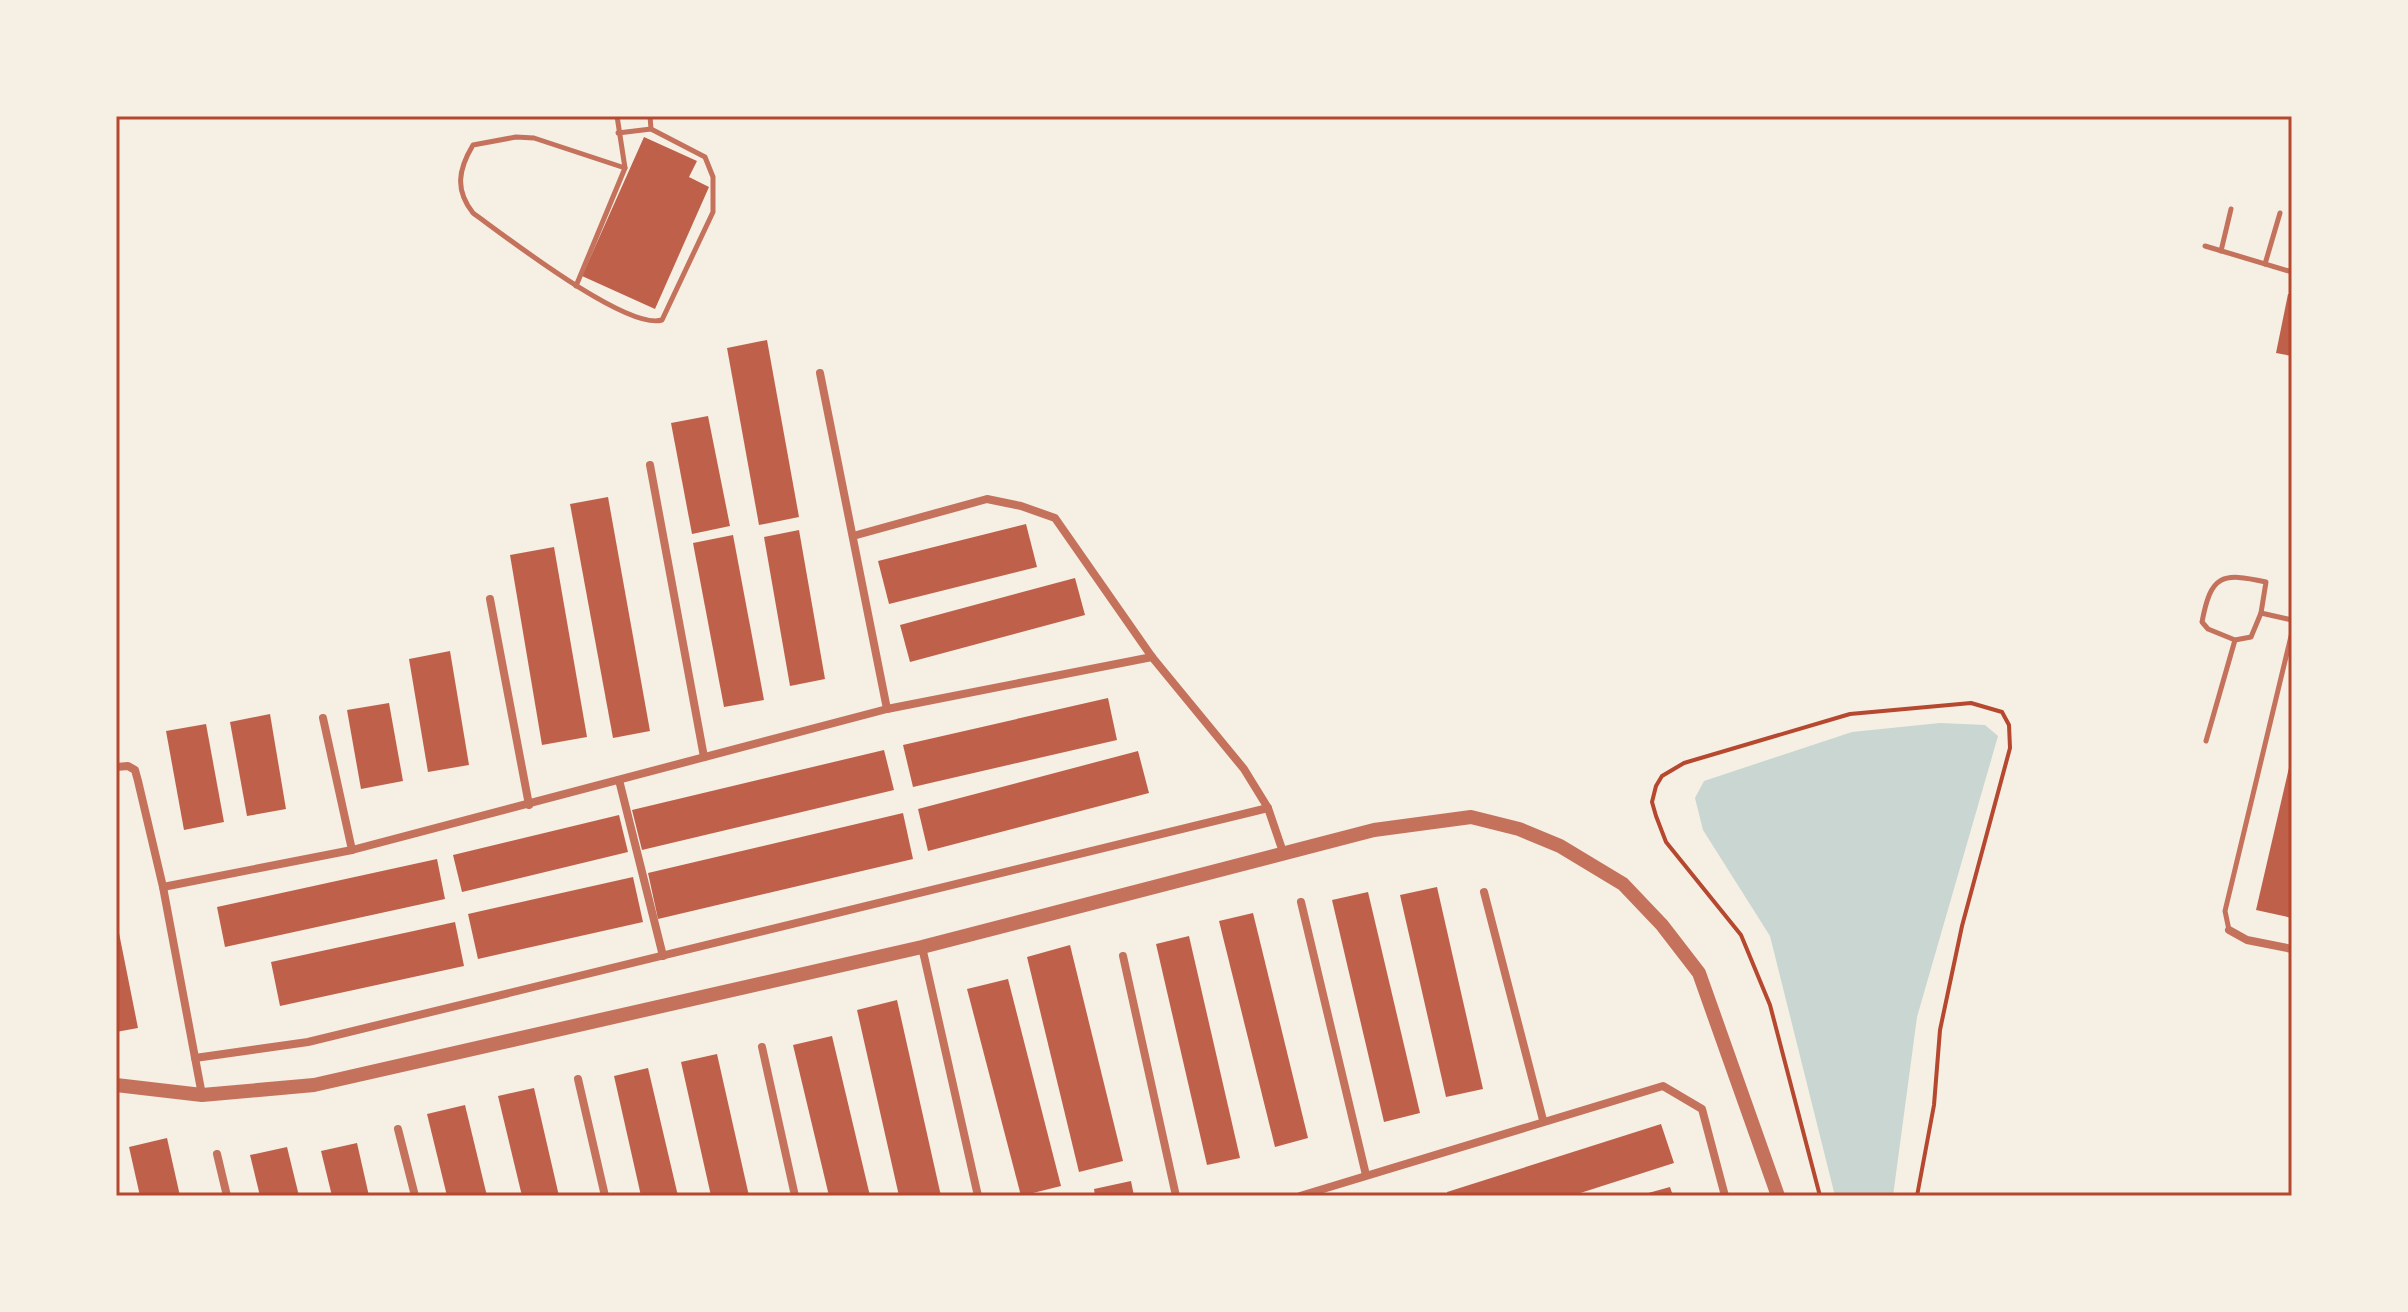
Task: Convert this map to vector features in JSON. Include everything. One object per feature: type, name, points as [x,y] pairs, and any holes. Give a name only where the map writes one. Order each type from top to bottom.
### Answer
[{"type":"street","points":[[820,373],[887,709]]},
{"type":"street","points":[[650,465],[704,757]]},
{"type":"street","points":[[853,536],[987,499],[1055,518],[1152,657],[1244,769],[1268,808],[1283,852]]},
{"type":"street","points":[[490,599],[529,805]]},
{"type":"street","points":[[163,887],[352,850],[887,709],[1152,657]]},
{"type":"street","points":[[323,718],[352,850]]},
{"type":"street","points":[[116,767],[128,766],[135,770],[138,781],[163,887],[202,1095]]},
{"type":"street","points":[[619,780],[663,956]]},
{"type":"street","points":[[195,1058],[308,1042],[1268,808]]},
{"type":"street","points":[[116,1085],[202,1095],[314,1085],[922,947],[1374,830],[1471,817],[1519,829],[1560,846],[1623,884],[1699,973],[1778,1196]]},
{"type":"street","points":[[1484,892],[1543,1120]]},
{"type":"street","points":[[1301,902],[1366,1175]]},
{"type":"street","points":[[2229,930],[2247,940],[2292,949]]},
{"type":"street","points":[[922,947],[978,1196]]},
{"type":"street","points":[[1123,956],[1176,1196]]},
{"type":"street","points":[[762,1047],[795,1196]]},
{"type":"street","points":[[578,1079],[605,1196]]},
{"type":"street","points":[[1300,1196],[1663,1086],[1702,1109],[1725,1196]]},
{"type":"street","points":[[398,1129],[415,1196]]},
{"type":"street","points":[[217,1154],[227,1196]]},
{"type":"lane","points":[[576,286],[625,168],[617,116]]},
{"type":"lane","points":[[650,116],[651,129]]},
{"type":"lane","points":[[618,133],[651,129],[705,157],[715,194],[713,212],[662,320],[653,323],[576,286],[473,213],[462,198],[459,181],[473,145],[516,137],[534,138],[625,168]]},
{"type":"lane","points":[[2221,251],[2231,209]]},
{"type":"lane","points":[[2265,264],[2280,213]]},
{"type":"lane","points":[[2205,246],[2292,272]]},
{"type":"lane","points":[[2229,576],[2266,582],[2261,613],[2251,637],[2235,640],[2208,629],[2202,622],[2207,594],[2216,582],[2229,576]]},
{"type":"lane","points":[[2261,613],[2292,620]]},
{"type":"lane","points":[[2229,930],[2225,911],[2292,632]]},
{"type":"lane","points":[[2206,741],[2235,640]]},
{"type":"path","points":[[1820,1196],[1770,1005],[1741,935],[1666,842],[1652,802],[1656,786],[1662,776],[1684,763],[1850,714],[1971,703],[2002,712],[2009,725],[2010,748],[1962,926],[1940,1030],[1934,1105],[1917,1196]]},
{"type":"shaded area","points":[[1940,723],[1985,725],[1998,736],[1917,1017],[1893,1196],[1835,1196],[1770,936],[1703,830],[1695,798],[1704,781],[1852,732]]},
{"type":"building","points":[[644,137],[697,161],[689,177],[709,187],[655,309],[582,276]]},
{"type":"building","points":[[2288,294],[2292,294],[2292,356],[2276,353]]},
{"type":"building","points":[[767,340],[799,517],[759,525],[727,348]]},
{"type":"building","points":[[708,416],[730,526],[692,534],[671,423]]},
{"type":"building","points":[[608,497],[650,731],[613,738],[570,504]]},
{"type":"building","points":[[1026,524],[1037,567],[889,604],[878,561]]},
{"type":"building","points":[[799,530],[825,679],[790,686],[764,537]]},
{"type":"building","points":[[733,535],[764,700],[724,707],[693,543]]},
{"type":"building","points":[[554,547],[587,737],[542,745],[510,555]]},
{"type":"building","points":[[1075,578],[1085,615],[910,662],[900,625]]},
{"type":"building","points":[[450,651],[469,765],[428,772],[409,659]]},
{"type":"building","points":[[1108,698],[1117,740],[913,787],[903,745]]},
{"type":"building","points":[[389,703],[403,781],[361,789],[347,710]]},
{"type":"building","points":[[270,714],[286,809],[247,816],[230,722]]},
{"type":"building","points":[[206,724],[224,822],[184,830],[166,731]]},
{"type":"building","points":[[884,750],[894,790],[642,850],[632,810]]},
{"type":"building","points":[[1138,751],[1149,793],[928,851],[918,809]]},
{"type":"building","points":[[2292,759],[2292,918],[2256,910]]},
{"type":"building","points":[[903,813],[913,859],[658,919],[648,873]]},
{"type":"building","points":[[619,815],[628,852],[462,892],[453,855]]},
{"type":"building","points":[[437,859],[445,899],[225,947],[217,907]]},
{"type":"building","points":[[633,877],[643,922],[478,959],[468,914]]},
{"type":"building","points":[[1437,887],[1483,1089],[1446,1097],[1400,895]]},
{"type":"building","points":[[1368,892],[1420,1113],[1384,1122],[1332,900]]},
{"type":"building","points":[[1253,913],[1308,1138],[1275,1147],[1219,921]]},
{"type":"building","points":[[116,918],[138,1028],[116,1032]]},
{"type":"building","points":[[455,922],[464,966],[280,1006],[271,962]]},
{"type":"building","points":[[1189,936],[1240,1158],[1207,1165],[1156,944]]},
{"type":"building","points":[[1070,945],[1123,1161],[1079,1172],[1027,957]]},
{"type":"building","points":[[1008,979],[1061,1186],[1021,1196],[967,989]]},
{"type":"building","points":[[897,1000],[941,1196],[899,1196],[857,1010]]},
{"type":"building","points":[[832,1036],[870,1196],[829,1196],[793,1045]]},
{"type":"building","points":[[717,1054],[749,1196],[711,1196],[681,1062]]},
{"type":"building","points":[[648,1068],[678,1196],[641,1196],[614,1076]]},
{"type":"building","points":[[534,1088],[559,1196],[522,1196],[498,1096]]},
{"type":"building","points":[[465,1105],[487,1196],[447,1196],[427,1114]]},
{"type":"building","points":[[1661,1124],[1674,1163],[1571,1196],[1448,1196],[1447,1192]]},
{"type":"building","points":[[167,1138],[180,1196],[140,1196],[129,1147]]},
{"type":"building","points":[[357,1143],[369,1196],[332,1196],[321,1151]]},
{"type":"building","points":[[287,1147],[299,1196],[260,1196],[250,1155]]},
{"type":"building","points":[[1131,1181],[1134,1196],[1095,1196],[1094,1189]]},
{"type":"building","points":[[1670,1187],[1673,1196],[1641,1195]]}]
